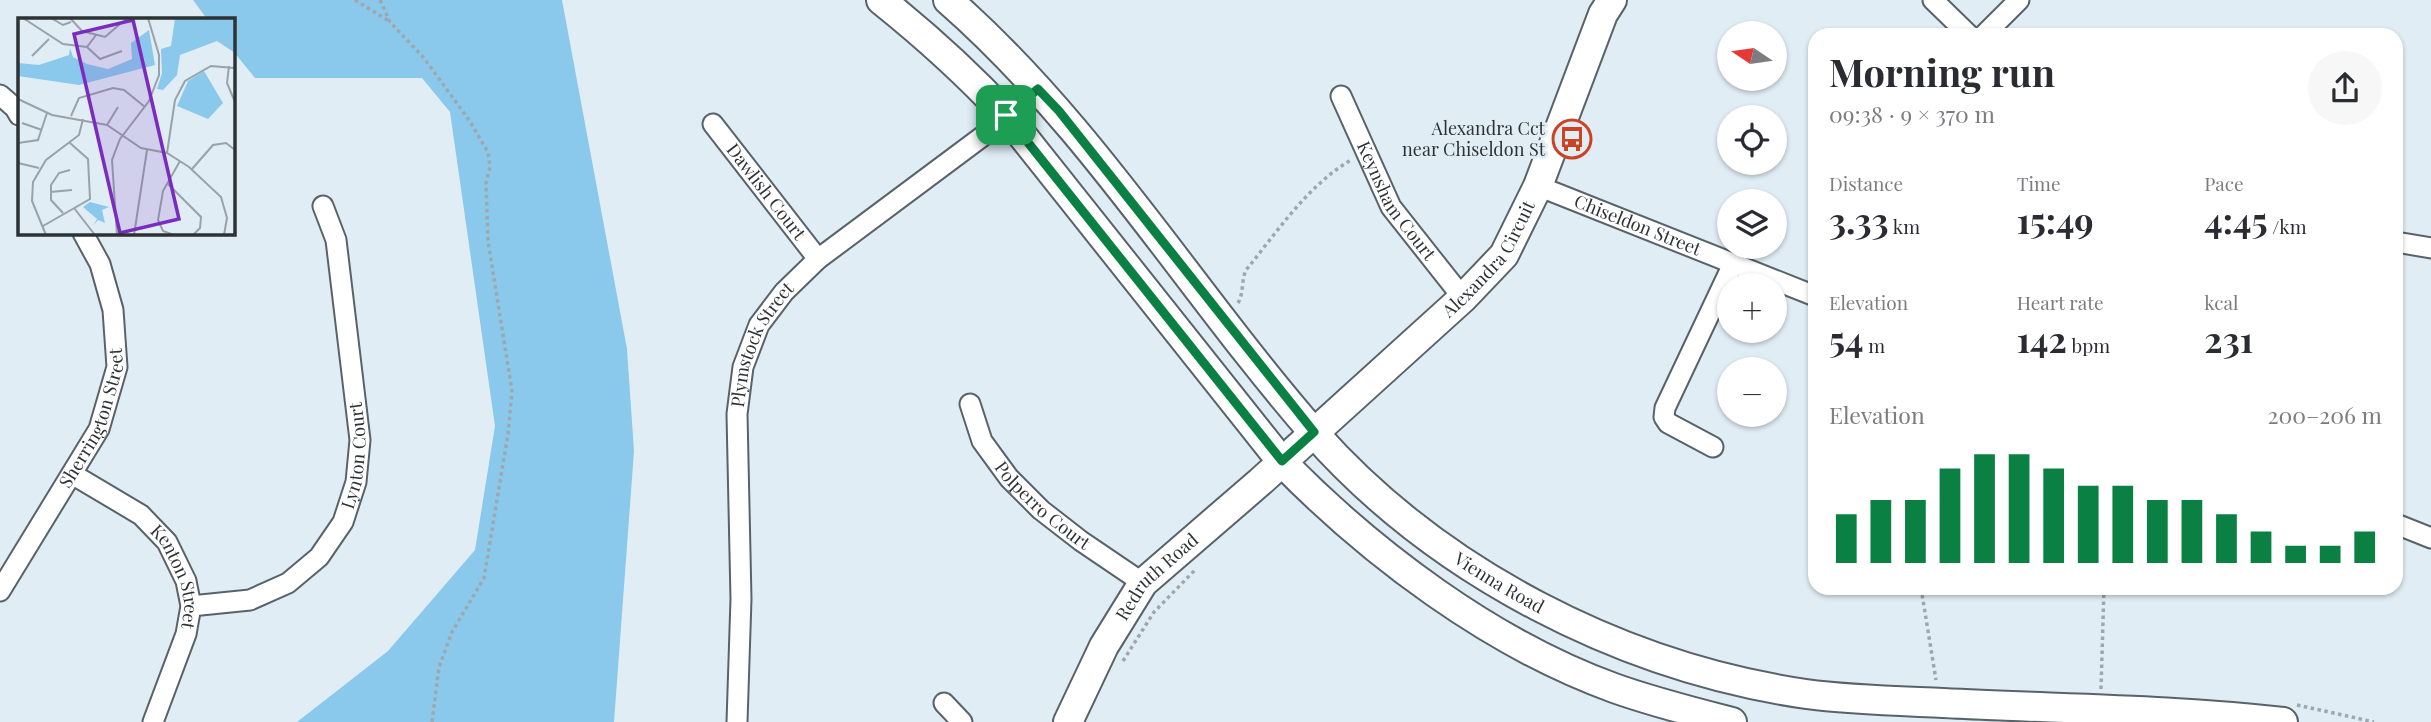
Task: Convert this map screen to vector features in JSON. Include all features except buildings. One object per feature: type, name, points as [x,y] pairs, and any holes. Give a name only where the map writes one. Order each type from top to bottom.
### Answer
[{"type":"main road","points":[[881,0],[927,36],[973,79],[1006,115],[1282,461],[1374,547],[1488,625],[1555,663],[1615,688],[1732,722]]},
{"type":"main road","name":"Vienna Road","points":[[948,0],[985,32],[1059,111],[1314,432],[1372,490],[1462,560],[1511,592],[1592,632],[1674,664],[1742,682],[1807,694],[1938,703],[2218,714],[2286,713]]},
{"type":"main road","name":"Alexandra Circuit","points":[[1282,461],[1463,298],[1504,255],[1538,186],[1603,14],[1612,0]]},
{"type":"main road","name":"Redruth Road","points":[[1068,722],[1104,646],[1143,583],[1282,461]]},
{"type":"street","points":[[1933,0],[1962,28]]},
{"type":"street","points":[[1991,28],[2019,0]]},
{"type":"street","name":"Plymstock Street","points":[[737,722],[741,599],[737,414],[743,367],[760,325],[785,292],[818,259],[984,136],[1038,89]]},
{"type":"street","points":[[0,95],[18,113]]},
{"type":"street","name":"Keynsham Court","points":[[1341,96],[1391,207],[1463,298]]},
{"type":"street","name":"Dawlish Court","points":[[713,124],[818,259]]},
{"type":"street","name":"Chiseldon Street","points":[[1538,186],[1808,293]]},
{"type":"street","name":"Lynton Court","points":[[191,606],[250,600],[288,583],[319,557],[343,522],[356,482],[360,440],[337,240],[323,206]]},
{"type":"street","name":"Sherrington Street","points":[[0,591],[99,429],[117,367],[113,310],[100,264],[84,234]]},
{"type":"street","points":[[2403,243],[2431,248]]},
{"type":"street","points":[[1713,447],[1668,423],[1664,417],[1665,408],[1732,264]]},
{"type":"street","name":"Polperro Court","points":[[970,404],[982,441],[1009,478],[1041,510],[1143,583]]},
{"type":"street","name":"Kenton Street","points":[[72,474],[141,515],[167,542],[186,582],[191,606],[186,634],[153,722]]},
{"type":"street","points":[[2403,527],[2431,538]]},
{"type":"street","points":[[944,703],[962,722]]},
{"type":"path","points":[[355,0],[390,22],[424,58],[469,120],[488,152],[490,167],[486,183],[488,240],[512,391],[508,434],[484,578],[452,632],[439,667],[432,722]]},
{"type":"path","points":[[380,0],[390,22]]},
{"type":"path","points":[[1230,298],[1237,308],[1242,297],[1246,270],[1287,219],[1336,169],[1365,152]]},
{"type":"path","points":[[1122,663],[1154,612],[1199,566]]},
{"type":"path","points":[[1922,595],[1938,703]]},
{"type":"path","points":[[2100,709],[2104,595]]},
{"type":"path","points":[[2286,713],[2374,722]]},
{"type":"shaded area","points":[[193,0],[562,0],[627,349],[634,451],[614,722],[297,722],[388,651],[475,550],[495,426],[450,112],[422,78],[255,78],[234,52],[234,18],[206,18]]},
{"type":"place","name":"Alexandra Cct near Chiseldon St","points":[[1572,139]]},
{"type":"route","points":[[1038,89],[1059,111],[1314,432],[1282,461],[1229,398],[1006,115],[1038,89]]}]
